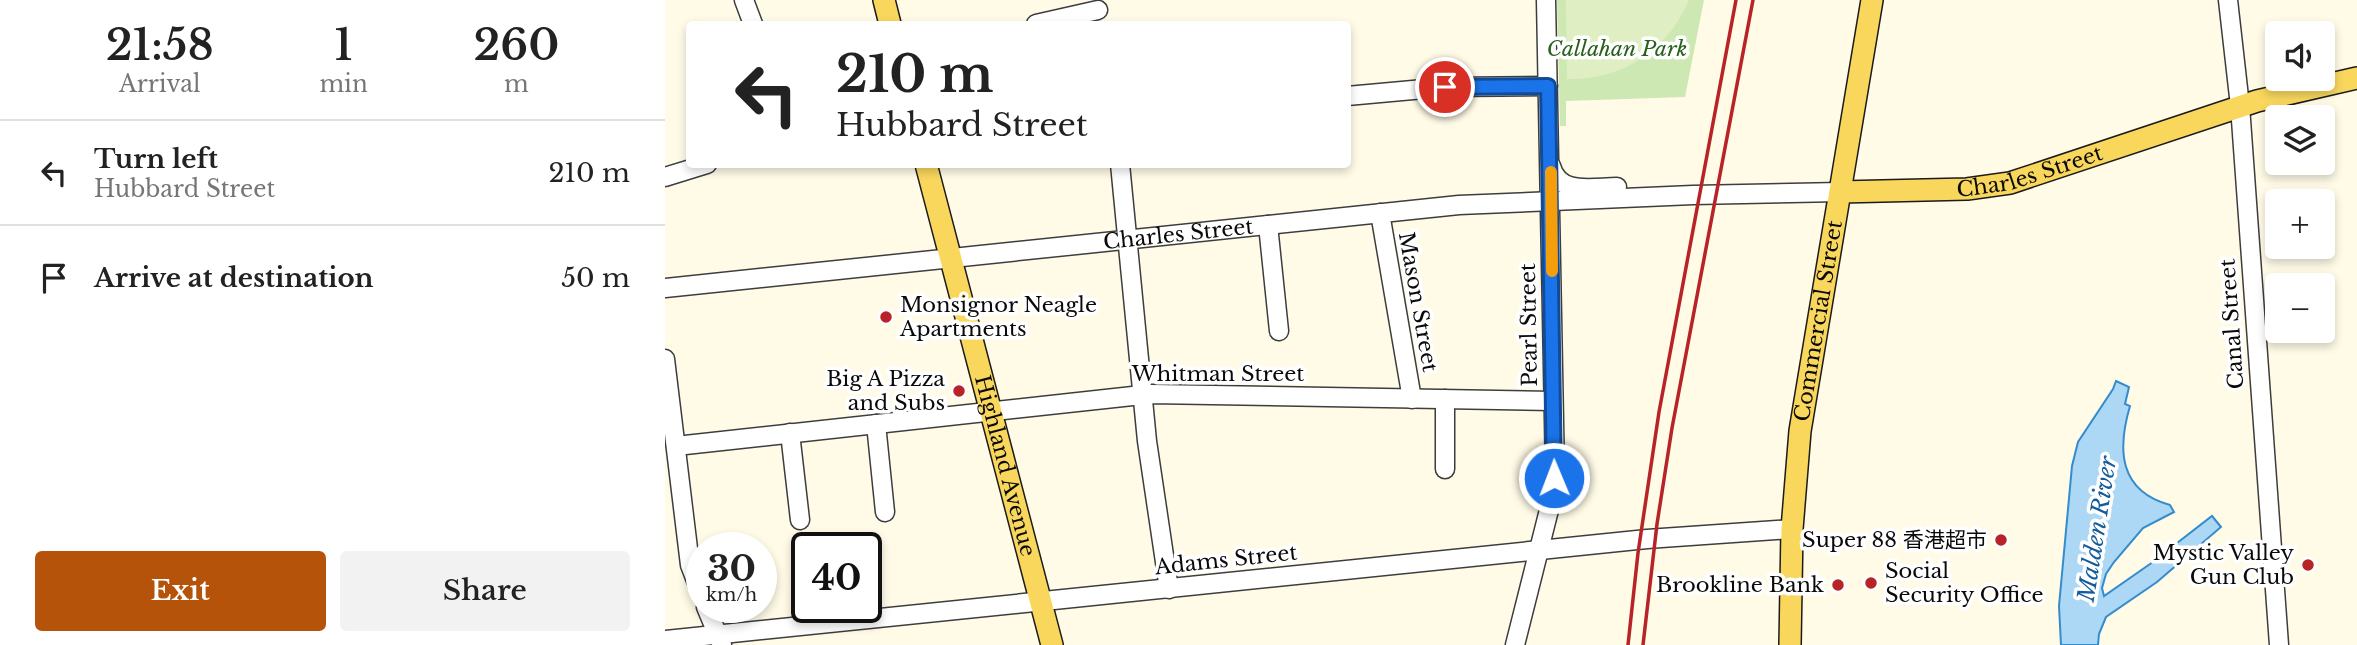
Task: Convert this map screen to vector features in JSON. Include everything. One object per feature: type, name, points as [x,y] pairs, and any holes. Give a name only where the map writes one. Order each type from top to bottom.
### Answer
[{"type":"main road","points":[[884,0],[889,21]]},
{"type":"main road","name":"Commercial Street","points":[[1790,645],[1792,529],[1800,431],[1872,0]]},
{"type":"main road","name":"Charles Street","points":[[1840,192],[1967,189],[2010,183],[2240,106],[2357,78]]},
{"type":"main road","name":"Highland Avenue","points":[[927,168],[1052,645]]},
{"type":"street","points":[[744,0],[752,21]]},
{"type":"street","name":"Pearl Street","points":[[1515,645],[1540,550],[1554,482],[1546,0]]},
{"type":"street","name":"Canal Street","points":[[2228,0],[2240,106],[2279,645]]},
{"type":"street","points":[[1051,21],[1098,11]]},
{"type":"street","points":[[1351,96],[1445,87],[1548,86]]},
{"type":"street","name":"Charles Street","points":[[1550,159],[1556,178],[1567,186],[1654,189],[1693,195]]},
{"type":"street","points":[[665,177],[693,168]]},
{"type":"street","points":[[1120,168],[1151,477],[1169,589]]},
{"type":"street","name":"Charles Street","points":[[665,288],[1459,205],[1840,192]]},
{"type":"street","name":"Mason Street","points":[[1380,213],[1412,399]]},
{"type":"street","points":[[1268,225],[1279,331]]},
{"type":"street","points":[[665,359],[676,446],[673,500],[686,550]]},
{"type":"street","name":"Whitman Street","points":[[676,446],[1142,395],[1553,401]]},
{"type":"street","points":[[1445,399],[1445,469]]},
{"type":"street","points":[[876,424],[885,512]]},
{"type":"street","points":[[790,433],[800,520]]},
{"type":"street","name":"Adams Street","points":[[665,640],[720,640],[1040,602],[1540,550],[1792,529]]},
{"type":"street","points":[[713,623],[720,640]]},
{"type":"green space","name":"Callahan Park","points":[[1557,0],[1704,0],[1685,97],[1566,101],[1566,126],[1560,126]]},
{"type":"green space","points":[[1566,0],[1689,0],[1669,34],[1641,59],[1607,74],[1567,79]]},
{"type":"water","name":"Malden River","points":[[2116,381],[2129,387],[2125,404],[2130,406],[2123,453],[2126,467],[2140,490],[2153,499],[2170,505],[2174,512],[2143,528],[2114,562],[2106,574],[2102,588],[2104,596],[2212,516],[2221,527],[2157,582],[2106,617],[2098,645],[2061,645],[2059,606],[2072,466],[2078,442]]},
{"type":"railway","points":[[1628,645],[1638,553],[1659,412],[1736,0]]},
{"type":"railway","points":[[1643,645],[1657,524],[1672,428],[1753,0]]},
{"type":"slow traffic","points":[[1551,172],[1552,271]]},
{"type":"place","name":"Monsignor Neagle Apartments","points":[[886,317]]},
{"type":"place","name":"Big A Pizza and Subs","points":[[959,391]]},
{"type":"place","name":"Super 88 香港超市","points":[[2001,540]]},
{"type":"place","name":"Mystic Valley Gun Club","points":[[2308,565]]},
{"type":"place","name":"Social Security Office","points":[[1871,583]]},
{"type":"place","name":"Brookline Bank","points":[[1838,585]]},
{"type":"route","points":[[1445,87],[1548,86],[1554,478]]}]
